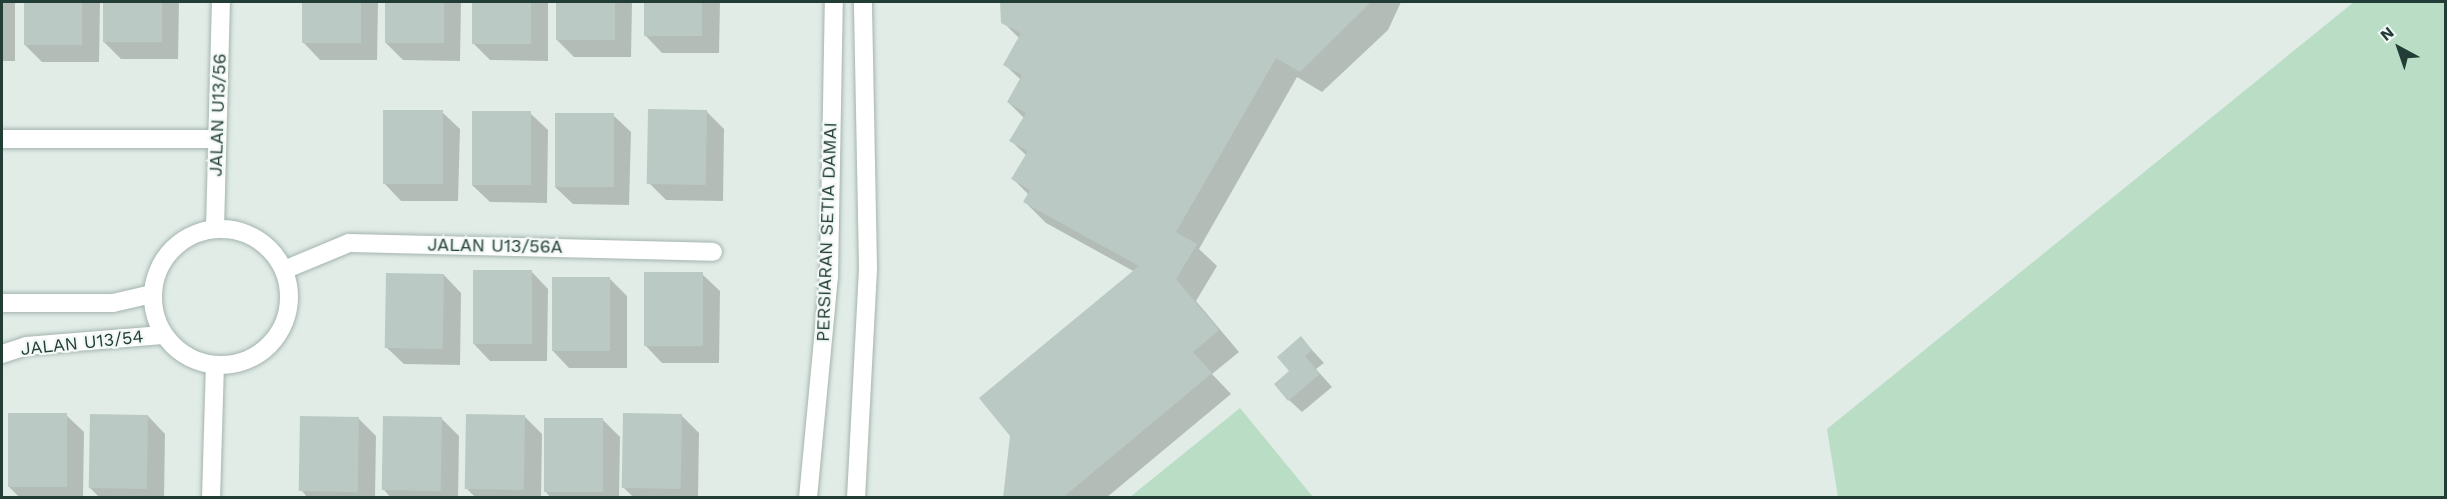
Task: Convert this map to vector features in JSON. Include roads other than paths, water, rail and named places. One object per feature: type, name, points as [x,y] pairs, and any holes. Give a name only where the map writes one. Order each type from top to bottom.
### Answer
[{"type":"street","name":"JALAN U13/56","points":[[215,229],[221,2]]},
{"type":"street","name":"PERSIARAN SETIA DAMAI","points":[[808,498],[829,277],[834,2]]},
{"type":"street","name":"PERSIARAN SETIA DAMAI","points":[[856,498],[868,267],[863,2]]},
{"type":"street","points":[[2,139],[217,139]]},
{"type":"street","points":[[215,229],[236,231],[256,238],[272,252],[284,270],[289,292],[286,316],[276,337],[260,353],[239,364],[215,365],[195,361],[163,335],[154,315],[152,294],[165,258],[196,234],[215,229]]},
{"type":"street","name":"JALAN U13/56A","points":[[284,270],[349,243],[713,252]]},
{"type":"street","name":"JALAN U13/54","points":[[2,303],[112,303],[152,294]]},
{"type":"street","name":"JALAN U13/54","points":[[2,354],[26,345],[163,335]]},
{"type":"street","points":[[211,498],[215,365]]}]
